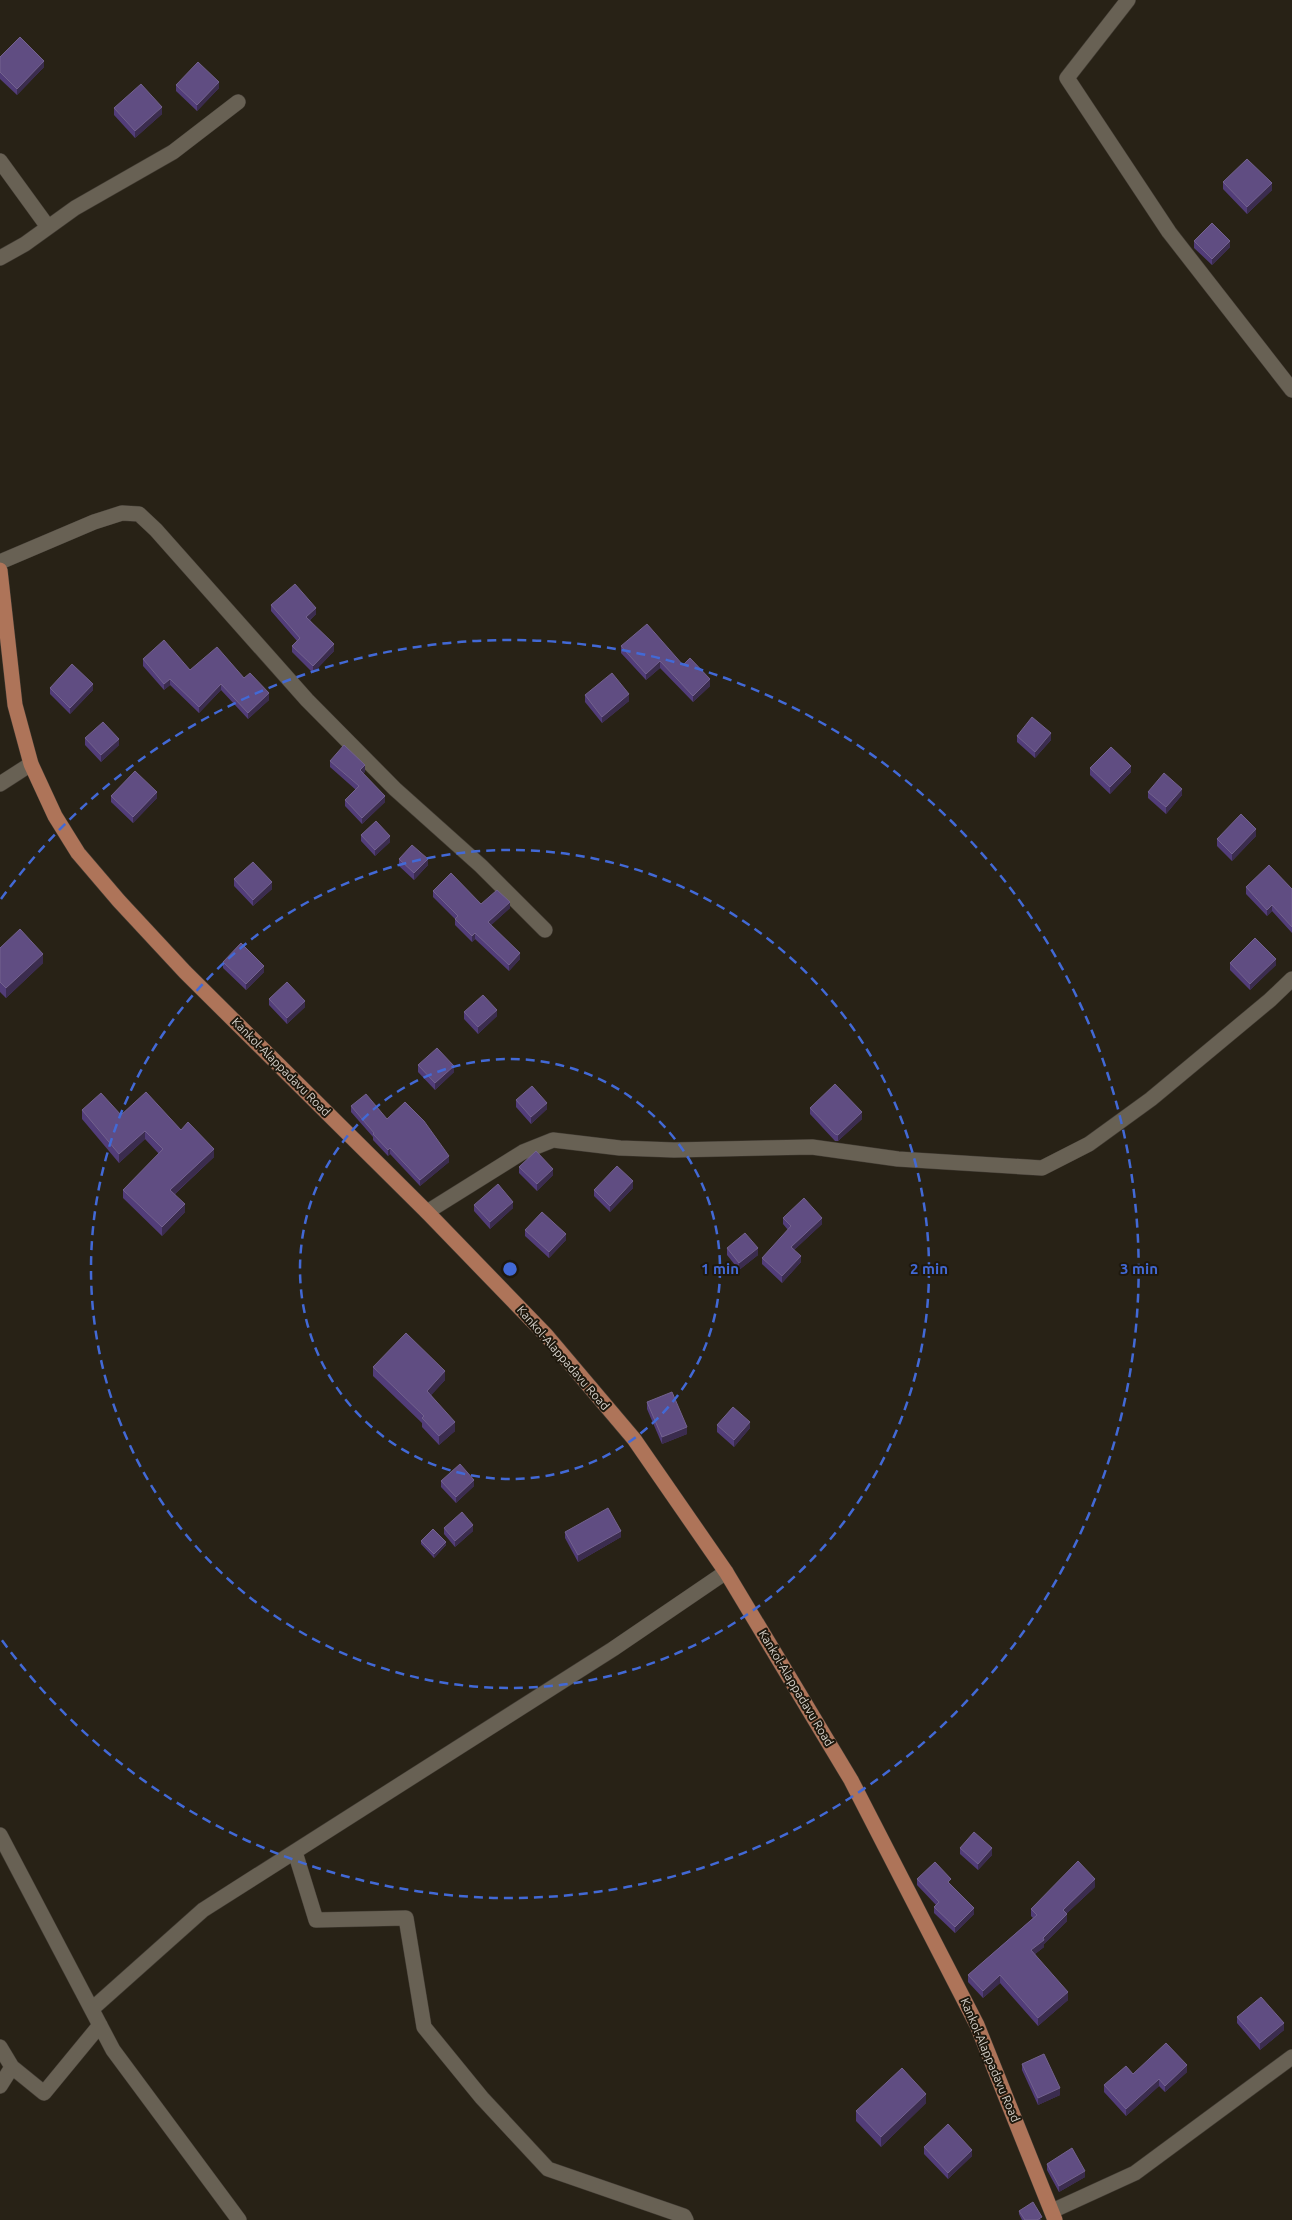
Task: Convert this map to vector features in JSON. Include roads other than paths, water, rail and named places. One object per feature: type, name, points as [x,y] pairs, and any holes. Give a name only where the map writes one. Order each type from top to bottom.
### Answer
[{"type":"main road","name":"Kankol-Alappadavu Road","points":[[0,570],[15,705],[31,764],[55,816],[78,853],[119,901],[185,972],[427,1212],[546,1335],[634,1439],[726,1572],[851,1780],[977,2025],[1054,2216]]},
{"type":"street","points":[[1128,0],[1066,78],[1169,232],[1292,390]]},
{"type":"street","points":[[0,258],[75,208],[173,152],[238,102]]},
{"type":"street","points":[[0,161],[48,227]]},
{"type":"street","points":[[0,562],[94,522],[122,513],[139,514],[156,530],[306,700],[396,789],[482,866],[545,930]]},
{"type":"street","points":[[0,784],[31,764]]},
{"type":"street","points":[[427,1212],[524,1152],[553,1140],[620,1148],[674,1150],[812,1147],[898,1158],[1042,1168],[1089,1144],[1151,1099],[1270,1000],[1292,979]]},
{"type":"street","points":[[92,2009],[203,1910],[613,1649],[726,1572]]},
{"type":"street","points":[[0,1835],[113,2050],[239,2220]]},
{"type":"street","points":[[295,1852],[316,1920],[406,1918],[424,2027],[482,2098],[548,2169],[684,2216],[686,2220]]},
{"type":"street","points":[[0,2047],[12,2067],[44,2093],[100,2025]]},
{"type":"street","points":[[1054,2216],[1135,2173],[1292,2057]]},
{"type":"street","points":[[0,2086],[12,2067]]}]
